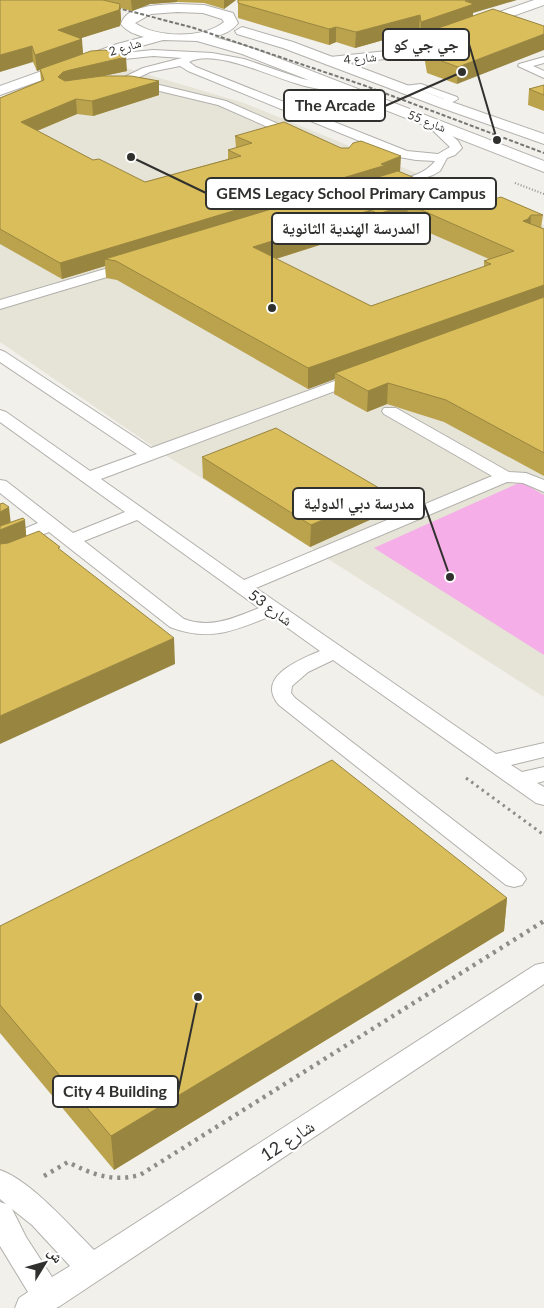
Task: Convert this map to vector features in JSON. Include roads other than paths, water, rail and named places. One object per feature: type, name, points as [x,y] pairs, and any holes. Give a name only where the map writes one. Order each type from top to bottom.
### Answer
[{"type":"street","name":"شارع 4","points":[[330,61],[389,55],[544,1]]},
{"type":"street","points":[[129,2],[162,9],[193,8],[224,2]]},
{"type":"street","points":[[115,12],[148,34],[196,36],[216,32],[228,21],[238,5]]},
{"type":"street","name":"شارع 55","points":[[193,8],[214,11],[228,21],[330,61],[544,139]]},
{"type":"street","points":[[132,22],[162,9]]},
{"type":"street","name":"شارع 2","points":[[0,81],[111,39],[132,22]]},
{"type":"street","name":"شارع 2","points":[[0,91],[132,44],[166,36]]},
{"type":"street","name":"شارع 55","points":[[196,36],[247,51],[544,167]]},
{"type":"street","name":"شارع 4","points":[[372,77],[378,65],[389,55]]},
{"type":"street","points":[[315,78],[340,74],[372,77]]},
{"type":"lane","points":[[495,17],[510,22]]},
{"type":"lane","points":[[81,61],[137,54],[200,55],[244,62],[307,84],[344,89]]},
{"type":"lane","points":[[200,55],[182,62],[147,70],[114,83],[147,85],[222,103],[309,141]]},
{"type":"lane","points":[[544,60],[524,66],[544,75]]},
{"type":"lane","points":[[182,62],[192,69],[384,147],[415,157],[442,156],[452,153],[456,148],[454,144],[430,122]]},
{"type":"lane","points":[[365,152],[384,147]]},
{"type":"lane","points":[[380,189],[429,173],[440,165],[442,156]]},
{"type":"lane","points":[[398,183],[415,190]]},
{"type":"lane","points":[[0,305],[142,262]]},
{"type":"lane","points":[[0,355],[150,455]]},
{"type":"lane","points":[[89,478],[370,373]]},
{"type":"lane","points":[[390,411],[505,477]]},
{"type":"lane","name":"شارع 53","points":[[0,415],[334,652],[544,798]]},
{"type":"lane","points":[[244,587],[505,477],[526,478],[544,487]]},
{"type":"lane","points":[[0,485],[51,524],[64,543],[188,629],[218,630],[274,608]]},
{"type":"lane","points":[[64,543],[139,513]]},
{"type":"lane","points":[[2,554],[51,524]]},
{"type":"lane","points":[[2,554],[32,551]]},
{"type":"lane","points":[[334,652],[292,673],[281,686],[281,693],[284,698],[514,879]]},
{"type":"lane","points":[[493,762],[544,750]]},
{"type":"lane","points":[[520,780],[544,774]]},
{"type":"lane","name":"شارع 12","points":[[40,1302],[544,972]]},
{"type":"lane","points":[[5,1196],[42,1216],[91,1268]]},
{"type":"lane","points":[[5,1196],[9,1236],[26,1267],[40,1302]]},
{"type":"railway","points":[[88,0],[194,28],[363,85],[544,153]]},
{"type":"place","name":"The Arcade","points":[[462,72]]},
{"type":"place","name":"جي جي كو","points":[[497,140]]},
{"type":"place","name":"GEMS Legacy School Primary Campus","points":[[131,157]]},
{"type":"place","name":"المدرسة الهندية الثانوية","points":[[272,308]]},
{"type":"place","name":"مدرسة دبي الدولية","points":[[450,577]]},
{"type":"place","name":"City 4 Building","points":[[198,997]]}]
